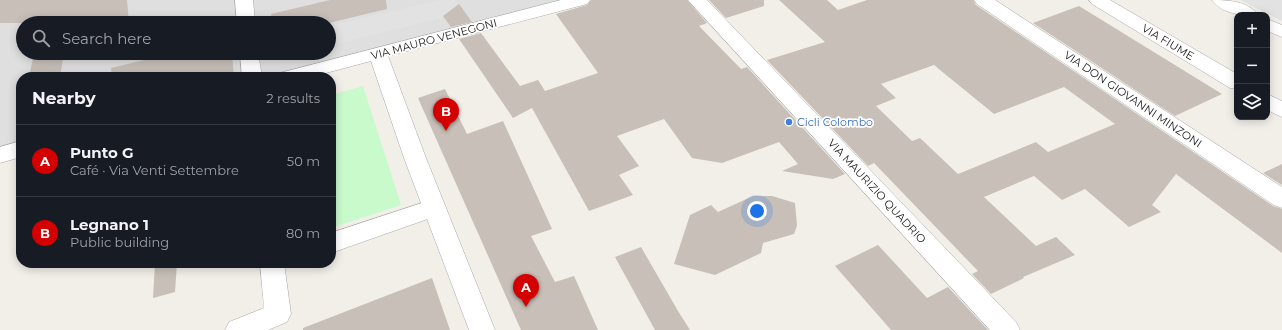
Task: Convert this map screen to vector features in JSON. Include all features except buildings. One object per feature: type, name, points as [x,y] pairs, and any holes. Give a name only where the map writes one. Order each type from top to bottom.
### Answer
[{"type":"street","points":[[244,0],[245,16]]},
{"type":"street","name":"VIA MAURO VENEGONI","points":[[306,72],[581,0]]},
{"type":"street","name":"VIA MAURIZIO QUADRIO","points":[[697,0],[1008,330]]},
{"type":"street","name":"VIA DON GIOVANNI MINZONI","points":[[983,0],[1282,199]]},
{"type":"street","name":"VIA FIUME","points":[[1098,0],[1234,81]]},
{"type":"street","points":[[1221,0],[1243,12]]},
{"type":"street","points":[[1270,26],[1282,32]]},
{"type":"street","points":[[378,54],[391,94],[482,330]]},
{"type":"street","points":[[250,60],[251,72]]},
{"type":"street","points":[[1270,103],[1282,110]]},
{"type":"street","points":[[0,155],[16,150]]},
{"type":"street","points":[[336,241],[434,208]]},
{"type":"street","points":[[238,330],[278,314],[273,268]]},
{"type":"shaded area","points":[[0,0],[569,0],[298,72],[16,72],[16,147],[0,151]]},
{"type":"shaded area","points":[[440,0],[456,0],[462,13],[336,44],[336,24]]},
{"type":"shaded area","points":[[1240,0],[1282,0],[1282,21],[1270,15],[1270,12],[1264,12]]},
{"type":"green space","points":[[363,86],[401,205],[336,226],[336,94]]},
{"type":"place","name":"Cicli Colombo","points":[[789,122]]},
{"type":"place","name":"Legnano 1","points":[[446,131]]},
{"type":"place","name":"Punto G","points":[[526,307]]}]
